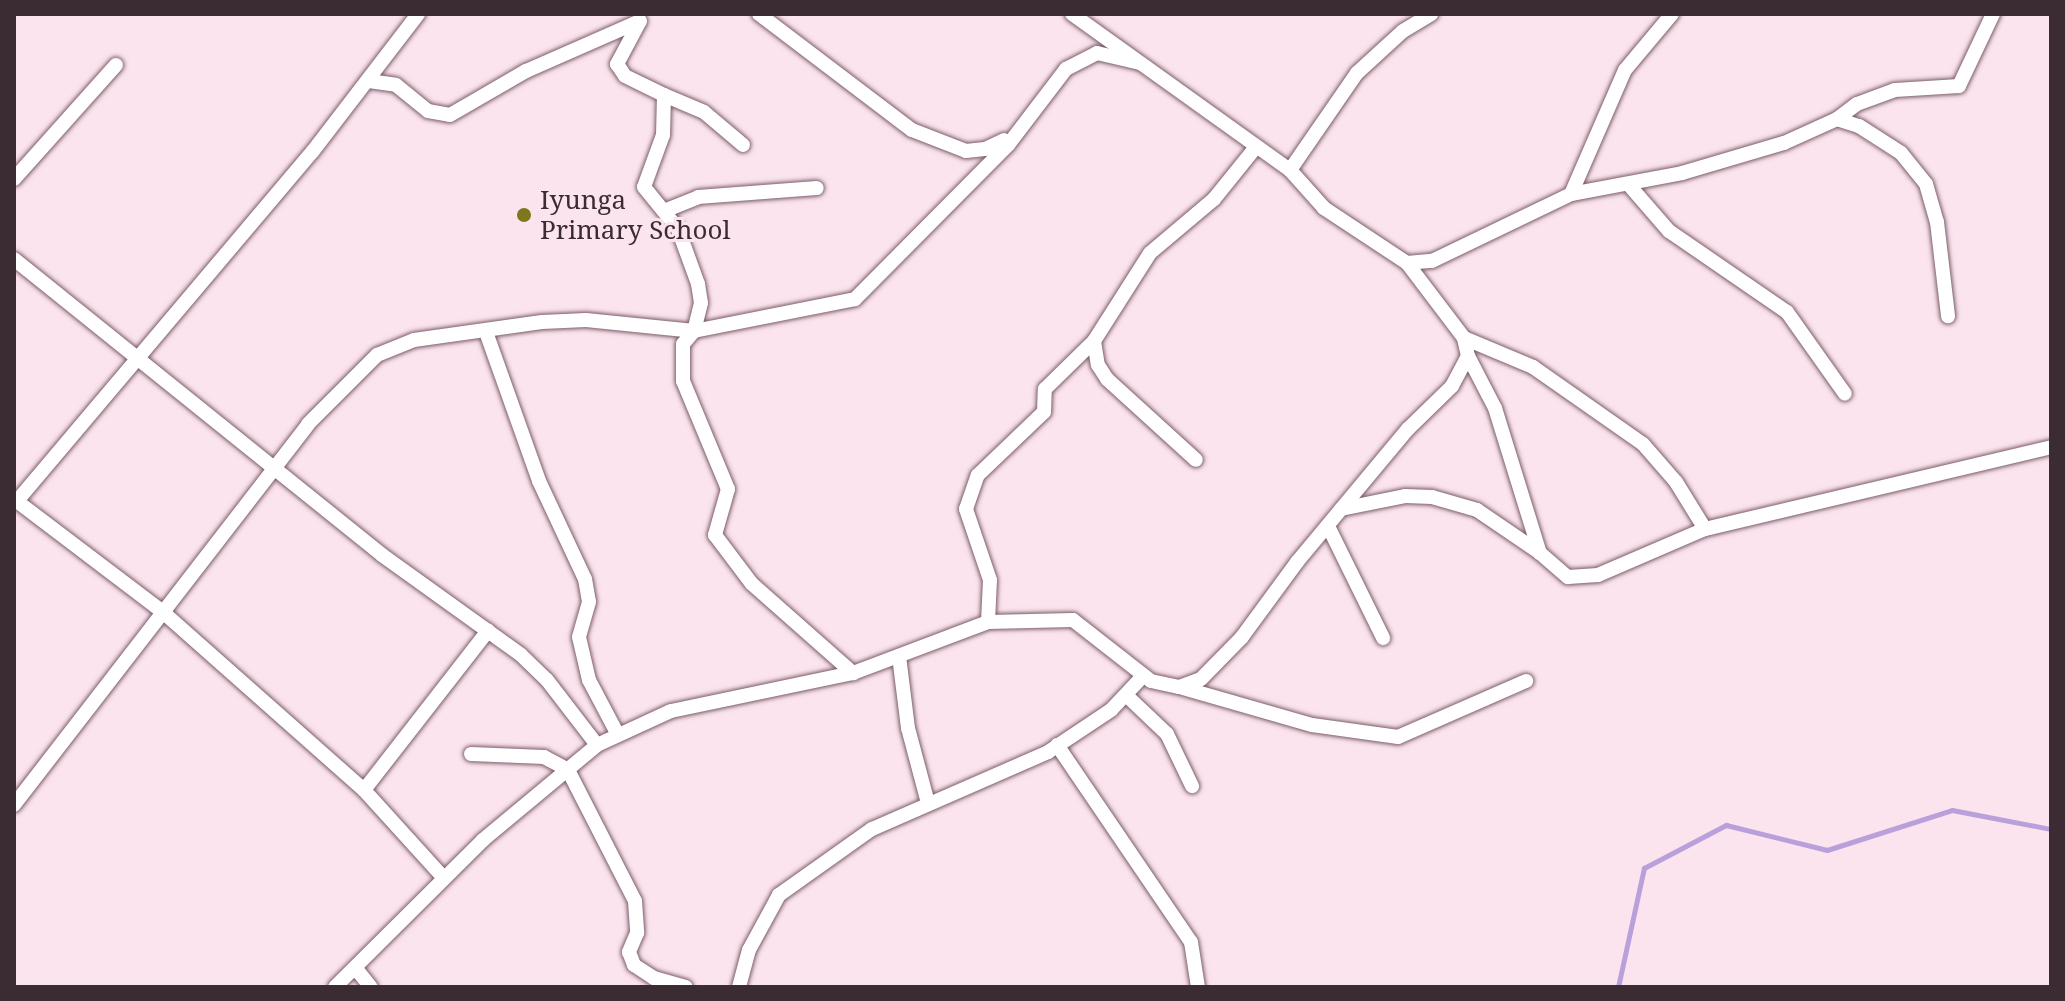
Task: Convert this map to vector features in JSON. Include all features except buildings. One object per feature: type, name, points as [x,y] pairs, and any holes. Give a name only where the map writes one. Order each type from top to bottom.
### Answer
[{"type":"street","points":[[418,14],[369,81],[16,500],[164,613],[364,790],[443,877]]},
{"type":"street","points":[[759,14],[912,130],[974,151],[996,145],[1017,130]]},
{"type":"street","points":[[1072,14],[1290,170],[1324,208],[1407,263],[1464,338],[1468,356],[1495,408],[1540,553]]},
{"type":"street","points":[[1290,170],[1357,73],[1403,31],[1431,14]]},
{"type":"street","points":[[1571,194],[1625,70],[1672,14]]},
{"type":"street","points":[[1407,263],[1432,261],[1571,194],[1629,185],[1772,147],[1837,119],[1857,104],[1895,90],[1959,86],[1993,14]]},
{"type":"street","points":[[369,81],[396,85],[428,111],[450,115],[526,71],[643,18]]},
{"type":"street","points":[[643,18],[617,64],[625,76],[704,112],[743,145]]},
{"type":"street","points":[[14,805],[308,424],[377,355],[414,340],[586,320],[694,331],[765,319],[866,293],[1017,130],[1051,86],[1083,56],[1097,53],[1140,63]]},
{"type":"street","points":[[14,179],[116,65]]},
{"type":"street","points":[[664,95],[663,135],[644,187],[678,229],[698,284],[701,303],[694,331],[683,344],[683,381],[728,489],[715,535],[752,584],[853,673]]},
{"type":"street","points":[[1837,119],[1874,133],[1909,160],[1926,184],[1937,222],[1948,316]]},
{"type":"street","points":[[988,622],[990,580],[984,551],[967,519],[969,496],[994,456],[1044,412],[1051,381],[1094,341],[1150,253],[1214,199],[1256,147]]},
{"type":"street","points":[[1629,185],[1669,231],[1787,312],[1845,394]]},
{"type":"street","points":[[664,211],[698,197],[817,188]]},
{"type":"street","points":[[14,259],[382,555],[488,631],[547,680],[597,745]]},
{"type":"street","points":[[486,332],[539,481],[582,567],[589,602],[579,637],[589,680],[617,733]]},
{"type":"street","points":[[1464,338],[1533,367],[1643,444],[1676,482],[1705,529]]},
{"type":"street","points":[[1094,341],[1098,365],[1107,379],[1196,460]]},
{"type":"street","points":[[1179,687],[1201,679],[1242,637],[1341,509],[1408,429],[1452,386],[1468,356]]},
{"type":"street","points":[[1341,509],[1405,496],[1432,497],[1477,510],[1540,553],[1560,574],[1585,579],[1705,529],[2051,447]]},
{"type":"street","points":[[1328,526],[1383,638]]},
{"type":"street","points":[[335,987],[357,970],[443,877],[597,745],[617,733],[671,711],[853,673],[988,622],[1073,620],[1143,676],[1312,725],[1384,738],[1416,733],[1526,681]]},
{"type":"street","points":[[364,790],[488,631]]},
{"type":"street","points":[[899,656],[908,728],[928,803]]},
{"type":"street","points":[[739,987],[749,950],[779,895],[872,829],[1057,745],[1127,696],[1143,676]]},
{"type":"street","points":[[1127,696],[1161,727],[1192,786]]},
{"type":"street","points":[[1057,745],[1191,942],[1198,987]]},
{"type":"street","points":[[471,754],[544,757],[568,770],[635,901],[637,933],[629,952],[634,965],[686,987]]},
{"type":"street","points":[[357,970],[371,987]]},
{"type":"waterway","points":[[1618,987],[1644,868],[1726,825],[1827,850],[1952,810],[2051,829]]},
{"type":"place","name":"Iyunga Primary School","points":[[524,215]]}]
